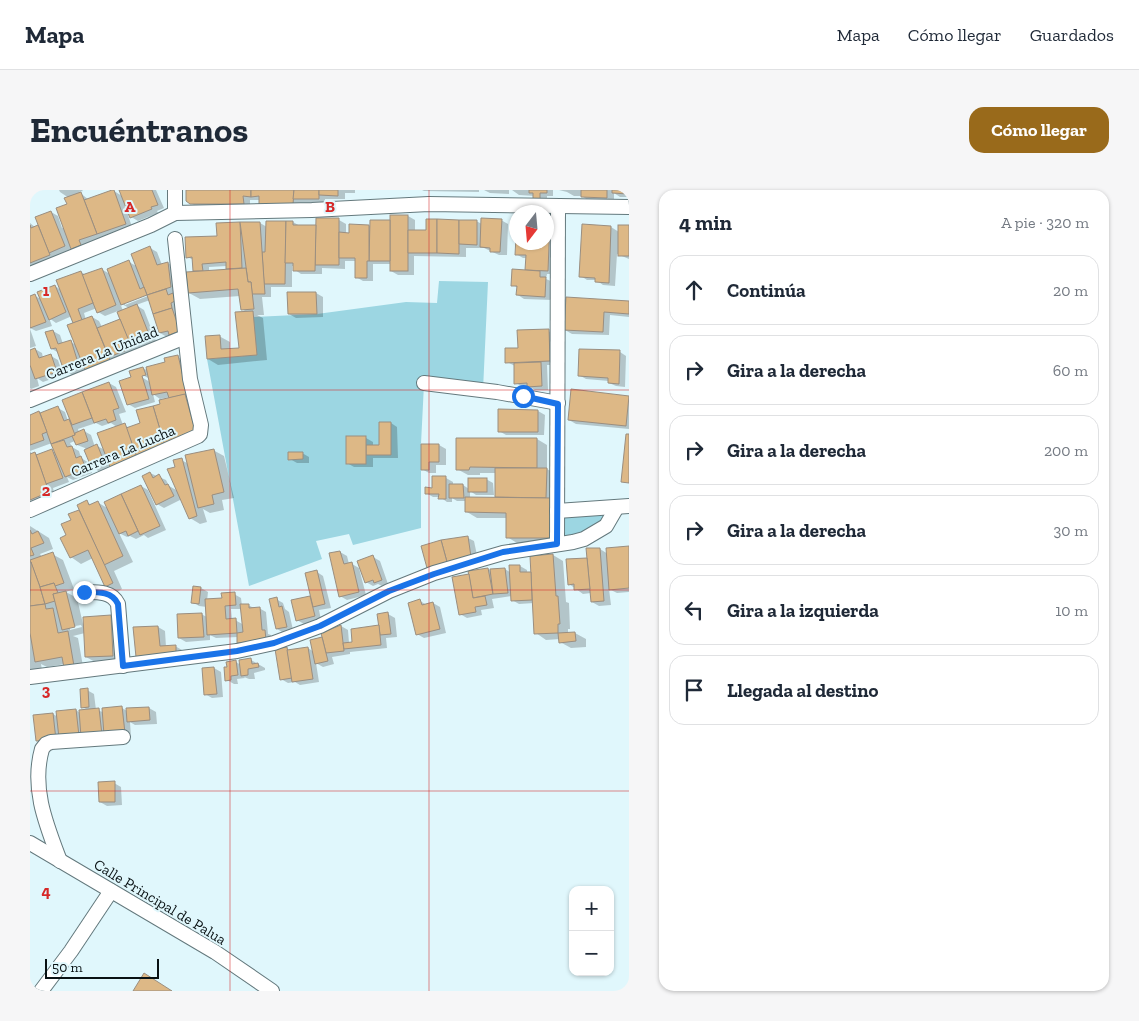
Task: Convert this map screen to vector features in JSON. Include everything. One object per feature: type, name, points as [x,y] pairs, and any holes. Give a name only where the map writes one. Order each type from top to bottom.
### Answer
[{"type":"street","points":[[174,212],[175,190]]},
{"type":"street","points":[[30,274],[151,225],[174,212],[312,210],[429,204],[629,208]]},
{"type":"street","points":[[557,544],[558,206]]},
{"type":"street","points":[[175,239],[185,337]]},
{"type":"street","name":"Carrera La Unidad","points":[[30,400],[185,337]]},
{"type":"street","name":"Carrera La Lucha","points":[[30,510],[122,471],[200,434],[201,425],[191,386],[185,337]]},
{"type":"street","points":[[424,383],[496,392],[558,404]]},
{"type":"street","points":[[557,512],[623,506]]},
{"type":"street","points":[[30,677],[237,651],[274,643],[320,626],[389,591],[434,574],[503,552],[584,539],[606,526],[623,506]]},
{"type":"street","points":[[84,592],[102,592],[115,599],[118,604],[123,666]]},
{"type":"street","points":[[60,861],[44,819],[40,798],[38,781],[42,749],[51,742],[123,737]]},
{"type":"street","name":"Calle Principal de Palua","points":[[30,843],[215,952],[272,991]]},
{"type":"street","points":[[41,991],[111,892]]},
{"type":"shaded area","points":[[439,281],[488,282],[483,390],[424,384],[421,444],[421,528],[353,545],[349,534],[316,541],[322,559],[249,586],[207,359],[257,355],[253,317],[317,314],[406,302],[437,303]]},
{"type":"shaded area","points":[[617,507],[612,518],[557,544],[557,511]]},
{"type":"building","points":[[114,190],[126,224],[97,234],[84,200]]},
{"type":"building","points":[[119,190],[152,190],[158,205],[130,218]]},
{"type":"building","points":[[186,190],[251,190],[251,197],[243,196],[244,204],[190,204],[186,201]]},
{"type":"building","points":[[251,190],[294,190],[293,205],[259,205],[259,196],[251,197]]},
{"type":"building","points":[[294,190],[319,190],[319,199],[293,199]]},
{"type":"building","points":[[319,190],[338,190],[338,196],[319,195]]},
{"type":"building","points":[[529,190],[547,190],[547,193],[540,193],[540,199],[533,199],[533,193],[529,193]]},
{"type":"building","points":[[581,190],[607,190],[607,198],[581,197]]},
{"type":"building","points":[[612,190],[629,190],[629,194],[612,193]]},
{"type":"building","points":[[81,192],[97,234],[79,240],[81,245],[71,249],[56,208],[67,204],[64,198]]},
{"type":"building","points":[[51,211],[65,246],[49,253],[35,217]]},
{"type":"building","points":[[390,215],[408,215],[408,271],[390,271]]},
{"type":"building","points":[[316,218],[339,218],[339,265],[315,265]]},
{"type":"building","points":[[481,218],[502,219],[500,252],[490,252],[490,248],[480,247]]},
{"type":"building","points":[[426,219],[437,219],[437,253],[408,253],[408,230],[426,230]]},
{"type":"building","points":[[437,219],[459,220],[459,254],[437,253]]},
{"type":"building","points":[[370,220],[390,220],[390,261],[369,261]]},
{"type":"building","points":[[459,220],[477,220],[477,245],[459,244]]},
{"type":"building","points":[[266,221],[286,221],[285,284],[264,284],[262,252],[265,252]]},
{"type":"building","points":[[286,221],[293,221],[293,225],[316,225],[315,271],[293,271],[293,263],[285,263]]},
{"type":"building","points":[[240,222],[242,268],[226,269],[226,262],[202,264],[203,271],[193,271],[192,257],[186,258],[185,237],[217,236],[216,223]]},
{"type":"building","points":[[240,222],[260,222],[265,294],[252,294],[251,282],[248,282]]},
{"type":"building","points":[[349,224],[369,225],[367,278],[355,278],[355,258],[339,258],[339,232],[349,233]]},
{"type":"building","points":[[582,224],[611,226],[609,283],[595,282],[595,278],[579,277]]},
{"type":"building","points":[[30,225],[31,228],[38,225],[50,255],[30,263]]},
{"type":"building","points":[[618,225],[629,225],[629,256],[618,256]]},
{"type":"building","points":[[150,246],[157,265],[168,262],[171,287],[147,295],[131,254]]},
{"type":"building","points":[[515,250],[549,250],[548,271],[525,270],[526,255],[515,255]]},
{"type":"building","points":[[129,260],[140,289],[144,287],[147,295],[121,305],[107,269]]},
{"type":"building","points":[[102,268],[116,305],[97,313],[82,275]]},
{"type":"building","points":[[246,268],[248,282],[251,282],[254,309],[241,310],[238,289],[188,293],[186,272]]},
{"type":"building","points":[[512,269],[540,271],[540,277],[546,277],[545,297],[516,295],[517,286],[511,286]]},
{"type":"building","points":[[81,271],[93,303],[78,309],[82,320],[73,323],[56,280]]},
{"type":"building","points":[[55,285],[66,312],[49,320],[37,292]]},
{"type":"building","points":[[166,289],[168,295],[173,293],[175,301],[171,303],[172,308],[153,314],[147,295]]},
{"type":"building","points":[[287,292],[316,292],[317,314],[288,314]]},
{"type":"building","points":[[35,294],[46,322],[30,328],[30,296]]},
{"type":"building","points":[[566,297],[629,301],[629,314],[604,312],[603,332],[564,330]]},
{"type":"building","points":[[137,304],[150,337],[130,345],[117,312]]},
{"type":"building","points":[[172,308],[180,331],[169,335],[168,331],[159,333],[153,314]]},
{"type":"building","points":[[253,311],[257,355],[207,359],[205,336],[220,335],[221,349],[239,348],[235,312]]},
{"type":"building","points":[[92,316],[110,360],[85,370],[67,325]]},
{"type":"building","points":[[120,319],[132,348],[109,357],[97,328]]},
{"type":"building","points":[[549,329],[550,361],[505,363],[505,348],[518,348],[517,330]]},
{"type":"building","points":[[53,330],[58,344],[71,340],[79,366],[64,371],[56,348],[51,349],[45,332]]},
{"type":"building","points":[[35,348],[39,358],[51,354],[57,372],[35,379],[30,365],[30,350]]},
{"type":"building","points":[[579,349],[620,350],[619,384],[608,383],[608,378],[578,376]]},
{"type":"building","points":[[178,355],[187,394],[169,398],[167,392],[152,395],[146,367],[165,362],[164,358]]},
{"type":"building","points":[[541,362],[542,386],[527,387],[527,383],[514,384],[514,363]]},
{"type":"building","points":[[143,367],[146,375],[142,376],[149,399],[127,405],[119,381],[131,377],[129,371]]},
{"type":"building","points":[[109,382],[119,408],[113,410],[116,420],[108,423],[106,419],[94,423],[82,392]]},
{"type":"building","points":[[571,389],[629,396],[626,426],[568,420]]},
{"type":"building","points":[[82,392],[92,418],[72,425],[62,400]]},
{"type":"building","points":[[185,394],[195,430],[164,443],[153,406],[160,404],[159,400]]},
{"type":"building","points":[[58,406],[64,421],[69,419],[75,435],[51,444],[40,413]]},
{"type":"building","points":[[153,406],[164,443],[136,455],[126,428],[140,423],[136,410]]},
{"type":"building","points":[[498,409],[538,410],[538,432],[498,432]]},
{"type":"building","points":[[39,411],[47,432],[42,434],[44,440],[30,445],[30,415]]},
{"type":"building","points":[[379,422],[391,422],[391,455],[366,455],[366,445],[379,445]]},
{"type":"building","points":[[125,423],[136,455],[110,467],[97,433]]},
{"type":"building","points":[[84,429],[88,441],[76,445],[72,436]]},
{"type":"building","points":[[626,434],[629,434],[629,483],[621,482]]},
{"type":"building","points":[[346,436],[366,436],[366,464],[346,464]]},
{"type":"building","points":[[456,438],[537,438],[537,468],[470,467],[469,470],[456,470]]},
{"type":"building","points":[[64,440],[67,447],[72,446],[76,458],[81,456],[86,469],[65,477],[51,444]]},
{"type":"building","points":[[97,444],[105,464],[92,469],[84,450]]},
{"type":"building","points":[[421,444],[439,444],[439,462],[429,462],[429,470],[421,470]]},
{"type":"building","points":[[52,449],[63,478],[46,484],[36,455]]},
{"type":"building","points":[[214,449],[224,492],[212,495],[214,504],[198,508],[185,455]]},
{"type":"building","points":[[35,452],[49,492],[30,500],[30,454]]},
{"type":"building","points":[[288,452],[303,452],[303,459],[288,460]]},
{"type":"building","points":[[182,458],[197,516],[189,519],[167,469],[175,467],[173,460]]},
{"type":"building","points":[[495,468],[547,468],[546,498],[495,497]]},
{"type":"building","points":[[150,472],[153,478],[159,474],[165,485],[168,484],[174,496],[156,505],[142,476]]},
{"type":"building","points":[[432,476],[446,476],[446,499],[438,499],[439,494],[425,494],[425,487],[432,488]]},
{"type":"building","points":[[468,478],[487,478],[487,492],[468,492]]},
{"type":"building","points":[[449,484],[463,484],[464,498],[449,498]]},
{"type":"building","points":[[141,485],[160,526],[140,535],[121,494]]},
{"type":"building","points":[[121,494],[138,531],[128,536],[126,531],[119,534],[104,502]]},
{"type":"building","points":[[465,497],[552,498],[552,538],[506,538],[506,513],[465,512]]},
{"type":"building","points":[[87,500],[89,505],[98,501],[123,556],[104,565],[77,505]]},
{"type":"building","points":[[79,510],[113,583],[105,587],[88,550],[70,558],[60,538],[66,535],[61,524],[71,520],[68,514]]},
{"type":"building","points":[[30,530],[32,534],[38,531],[44,543],[31,548],[34,555],[30,556]]},
{"type":"building","points":[[468,536],[471,557],[447,562],[441,540]]},
{"type":"building","points":[[441,540],[447,562],[427,568],[421,546]]},
{"type":"building","points":[[629,546],[629,588],[609,590],[606,548]]},
{"type":"building","points":[[586,548],[600,548],[604,601],[591,602]]},
{"type":"building","points":[[340,551],[344,564],[352,562],[359,592],[339,597],[329,553]]},
{"type":"building","points":[[53,552],[64,583],[55,586],[54,583],[40,587],[30,560]]},
{"type":"building","points":[[553,554],[560,624],[558,624],[558,633],[534,634],[530,556]]},
{"type":"building","points":[[373,555],[382,580],[374,583],[373,580],[365,583],[357,561]]},
{"type":"building","points":[[587,558],[590,589],[574,590],[574,584],[568,585],[566,559]]},
{"type":"building","points":[[31,562],[40,587],[45,604],[30,606]]},
{"type":"building","points":[[509,565],[520,565],[520,572],[531,572],[532,600],[511,601]]},
{"type":"building","points":[[488,568],[493,594],[473,598],[468,571]]},
{"type":"building","points":[[505,568],[508,593],[493,594],[490,569]]},
{"type":"building","points":[[317,570],[325,604],[313,607],[305,573]]},
{"type":"building","points":[[469,574],[473,598],[485,596],[487,605],[475,607],[476,612],[459,615],[452,577]]},
{"type":"building","points":[[54,583],[58,593],[53,594],[55,601],[45,604],[40,587]]},
{"type":"building","points":[[193,586],[201,587],[199,604],[191,603]]},
{"type":"building","points":[[66,591],[75,627],[62,630],[53,594]]},
{"type":"building","points":[[235,592],[236,605],[225,606],[226,619],[236,618],[237,633],[207,635],[205,599],[222,598],[221,593]]},
{"type":"building","points":[[310,596],[315,616],[296,621],[291,600]]},
{"type":"building","points":[[277,597],[279,607],[282,606],[287,627],[276,629],[269,599]]},
{"type":"building","points":[[420,599],[422,605],[433,602],[440,629],[416,635],[408,603]]},
{"type":"building","points":[[45,604],[46,609],[53,608],[58,633],[68,631],[74,666],[64,668],[62,657],[35,662],[30,633],[30,606]]},
{"type":"building","points":[[240,604],[249,604],[249,608],[260,607],[262,630],[265,630],[266,640],[237,643],[237,633],[243,632]]},
{"type":"building","points":[[388,612],[391,634],[380,635],[377,614]]},
{"type":"building","points":[[202,613],[204,637],[178,638],[177,614]]},
{"type":"building","points":[[111,615],[113,656],[85,657],[83,617]]},
{"type":"building","points":[[341,625],[344,651],[326,653],[321,633]]},
{"type":"building","points":[[379,625],[381,645],[344,649],[343,643],[352,642],[351,629]]},
{"type":"building","points":[[158,626],[160,646],[176,645],[176,654],[136,657],[133,627]]},
{"type":"building","points":[[575,632],[576,641],[559,643],[558,633]]},
{"type":"building","points":[[322,637],[328,661],[315,664],[310,640]]},
{"type":"building","points":[[287,647],[292,678],[280,680],[275,649]]},
{"type":"building","points":[[308,647],[313,679],[292,682],[287,650]]},
{"type":"building","points":[[251,658],[252,664],[258,663],[259,667],[248,669],[248,675],[241,676],[239,660]]},
{"type":"building","points":[[236,660],[238,675],[231,676],[231,680],[225,681],[224,667],[227,667],[226,662]]},
{"type":"building","points":[[214,667],[217,694],[204,695],[202,668]]},
{"type":"building","points":[[88,688],[89,707],[81,708],[80,689]]},
{"type":"building","points":[[122,706],[125,733],[104,735],[102,708]]},
{"type":"building","points":[[149,707],[150,720],[127,722],[126,708]]},
{"type":"building","points":[[99,708],[102,735],[81,737],[79,710]]},
{"type":"building","points":[[76,709],[79,736],[59,738],[56,711]]},
{"type":"building","points":[[53,713],[56,740],[36,741],[33,715]]},
{"type":"building","points":[[115,781],[115,802],[99,802],[98,782]]},
{"type":"building","points":[[144,973],[172,991],[133,991]]},
{"type":"route","points":[[84,592],[102,592],[115,599],[118,604],[123,666],[237,651],[274,643],[320,626],[411,582],[503,552],[557,544],[558,404],[523,396]]}]
